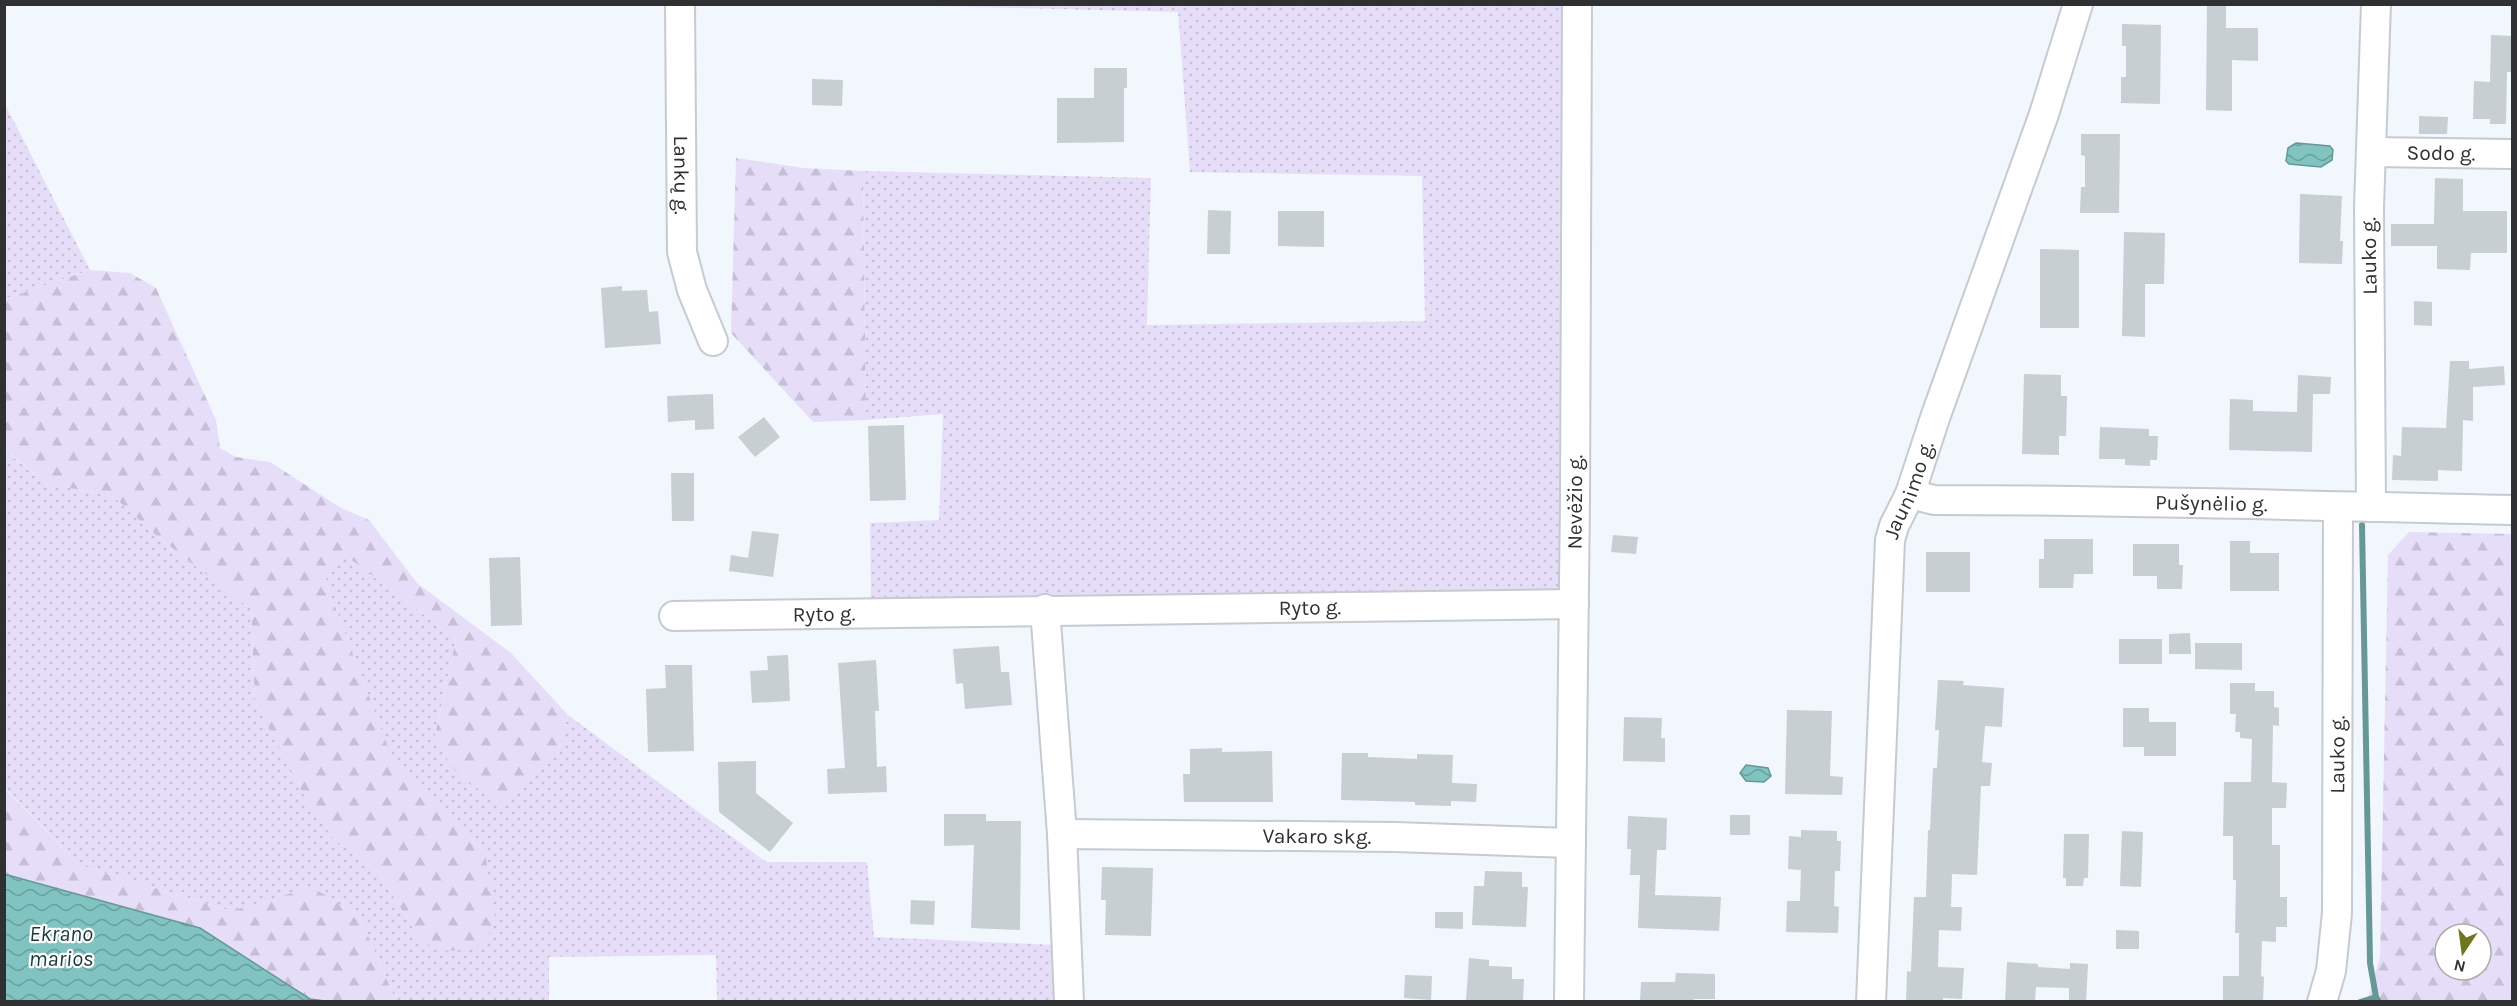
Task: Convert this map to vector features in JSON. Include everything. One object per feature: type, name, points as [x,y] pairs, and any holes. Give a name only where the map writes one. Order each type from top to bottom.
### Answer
[{"type":"street","name":"Lankų g.","points":[[680,4],[682,252],[692,290],[713,341]]},
{"type":"street","name":"Nevėžio g.","points":[[1569,1002],[1574,604],[1577,4]]},
{"type":"street","name":"Jaunimo g.","points":[[1871,1002],[1888,556],[1894,526],[1910,494],[2060,69],[2078,4]]},
{"type":"street","name":"Lauko g.","points":[[2371,507],[2369,207],[2376,4]]},
{"type":"street","name":"Sodo g.","points":[[2371,152],[2512,154]]},
{"type":"street","name":"Pušynėlio g.","points":[[1910,494],[1934,500],[2111,500],[2338,508],[2512,510]]},
{"type":"street","name":"Lauko g.","points":[[2322,1002],[2331,971],[2337,913],[2338,508]]},
{"type":"street","name":"Ryto g.","points":[[674,616],[1045,609],[1574,604]]},
{"type":"street","points":[[1045,609],[1062,834],[1069,1002]]},
{"type":"street","name":"Vakaro skg.","points":[[1062,834],[1395,837],[1571,843]]},
{"type":"green space","points":[[892,5],[1577,5],[1567,503],[1559,597],[871,603],[870,523],[939,520],[943,414],[866,420],[863,171],[1151,178],[1147,325],[1425,321],[1422,176],[1190,172],[1178,12]]},
{"type":"green space","points":[[5,104],[90,270],[4,299]]},
{"type":"green space","points":[[736,158],[804,168],[863,171],[866,420],[813,422],[731,333]]},
{"type":"green space","points":[[90,270],[130,273],[156,288],[216,420],[220,448],[236,457],[270,462],[341,508],[369,520],[417,583],[511,653],[568,715],[558,754],[503,804],[460,778],[434,740],[456,639],[345,555],[325,580],[393,760],[485,853],[496,921],[488,936],[476,947],[450,951],[433,948],[420,939],[379,873],[334,839],[314,814],[255,702],[251,609],[158,537],[114,497],[46,483],[5,450],[5,299]]},
{"type":"green space","points":[[4,450],[46,483],[114,497],[158,537],[251,609],[255,702],[334,839],[379,873],[420,939],[485,853],[393,761],[325,580],[345,555],[456,639],[434,740],[558,754],[568,715],[766,862],[867,862],[874,937],[1055,945],[1057,1001],[717,1001],[716,955],[549,957],[549,1001],[396,1001],[360,917],[312,888],[231,911],[79,865],[5,788]]},
{"type":"green space","points":[[2409,532],[2512,534],[2512,1001],[2367,1001],[2380,957],[2388,555]]},
{"type":"green space","points":[[4,788],[79,865],[231,911],[312,887],[360,917],[396,1001],[325,1002],[310,999],[200,928],[5,874]]},
{"type":"water","points":[[2296,143],[2330,146],[2333,150],[2332,160],[2321,167],[2289,164],[2286,161],[2288,148]]},
{"type":"water","points":[[1746,765],[1768,768],[1771,776],[1764,782],[1746,781],[1740,773]]},
{"type":"water","name":"Ekrano marios","points":[[4,874],[200,928],[310,999],[325,1001],[5,1001]]},
{"type":"building","points":[[2207,4],[2226,4],[2226,28],[2258,28],[2258,61],[2232,60],[2232,111],[2206,110]]},
{"type":"building","points":[[2122,24],[2161,25],[2160,104],[2121,103],[2121,77],[2126,77],[2126,46],[2122,46]]},
{"type":"building","points":[[2491,35],[2512,36],[2512,72],[2507,72],[2506,124],[2490,124],[2490,119],[2473,119],[2474,81],[2490,82]]},
{"type":"building","points":[[1094,68],[1127,68],[1127,88],[1124,88],[1124,142],[1057,143],[1057,98],[1094,98]]},
{"type":"building","points":[[812,79],[843,80],[842,106],[812,105]]},
{"type":"building","points":[[2419,116],[2448,117],[2447,134],[2419,134]]},
{"type":"building","points":[[2081,134],[2120,134],[2119,213],[2080,213],[2081,187],[2085,187],[2085,156],[2081,155]]},
{"type":"building","points":[[2435,178],[2463,179],[2463,211],[2507,211],[2507,253],[2471,253],[2470,270],[2437,269],[2437,246],[2391,246],[2391,224],[2434,224]]},
{"type":"building","points":[[2300,194],[2342,196],[2340,241],[2343,241],[2342,264],[2299,263]]},
{"type":"building","points":[[1208,210],[1231,211],[1230,254],[1207,254]]},
{"type":"building","points":[[1278,211],[1324,211],[1324,247],[1278,246]]},
{"type":"building","points":[[2124,232],[2165,233],[2164,284],[2145,284],[2145,337],[2122,336]]},
{"type":"building","points":[[2040,249],[2079,250],[2079,328],[2040,328]]},
{"type":"building","points":[[622,286],[622,291],[647,290],[649,312],[658,311],[661,344],[605,348],[601,288]]},
{"type":"building","points":[[2414,301],[2432,302],[2432,326],[2414,325]]},
{"type":"building","points":[[2450,361],[2469,361],[2469,369],[2504,366],[2505,385],[2473,387],[2473,421],[2463,420],[2462,471],[2438,470],[2438,481],[2392,480],[2393,455],[2401,456],[2402,427],[2446,428]]},
{"type":"building","points":[[2024,374],[2061,375],[2061,396],[2067,396],[2066,436],[2059,436],[2059,455],[2022,454]]},
{"type":"building","points":[[2298,375],[2331,377],[2330,394],[2313,394],[2312,452],[2229,450],[2230,399],[2253,400],[2253,411],[2297,412]]},
{"type":"building","points":[[713,394],[714,429],[695,430],[695,420],[668,422],[667,396]]},
{"type":"building","points":[[764,417],[780,437],[755,457],[738,437]]},
{"type":"building","points":[[904,425],[906,500],[870,501],[868,426]]},
{"type":"building","points":[[2100,427],[2149,429],[2149,436],[2158,436],[2157,460],[2150,460],[2150,466],[2125,465],[2125,459],[2099,459]]},
{"type":"building","points":[[671,473],[694,473],[694,521],[672,521]]},
{"type":"building","points":[[752,531],[779,534],[773,577],[729,571],[731,555],[748,558]]},
{"type":"building","points":[[1613,535],[1638,537],[1636,554],[1611,552]]},
{"type":"building","points":[[2044,539],[2093,539],[2093,574],[2074,574],[2073,588],[2039,588],[2039,559],[2044,559]]},
{"type":"building","points":[[2230,541],[2250,541],[2250,553],[2279,553],[2279,591],[2230,591]]},
{"type":"building","points":[[2133,544],[2179,544],[2179,565],[2183,565],[2182,589],[2157,589],[2157,576],[2133,576]]},
{"type":"building","points":[[1926,552],[1970,552],[1970,592],[1926,592]]},
{"type":"building","points":[[520,557],[522,625],[491,626],[489,558]]},
{"type":"building","points":[[2190,633],[2191,654],[2169,654],[2169,634]]},
{"type":"building","points":[[2119,639],[2162,639],[2162,664],[2119,664]]},
{"type":"building","points":[[2195,643],[2242,643],[2242,670],[2195,669]]},
{"type":"building","points":[[999,646],[1001,672],[1009,672],[1012,705],[965,709],[963,683],[956,684],[953,649]]},
{"type":"building","points":[[788,655],[790,701],[752,703],[750,671],[768,670],[767,656]]},
{"type":"building","points":[[876,660],[879,711],[875,711],[877,767],[886,766],[887,792],[828,794],[827,769],[845,768],[838,663]]},
{"type":"building","points":[[665,665],[692,665],[694,751],[648,752],[646,689],[666,688]]},
{"type":"building","points":[[1938,680],[1964,681],[1963,685],[2004,688],[2002,727],[1985,726],[1982,762],[1992,763],[1990,786],[1981,786],[1977,875],[1952,874],[1951,907],[1962,907],[1961,931],[1939,930],[1938,967],[1964,968],[1962,999],[1943,998],[1943,1002],[1906,1002],[1907,971],[1911,972],[1914,897],[1926,897],[1933,768],[1937,768],[1939,730],[1935,730]]},
{"type":"building","points":[[2230,683],[2255,683],[2255,691],[2274,691],[2274,707],[2279,708],[2279,726],[2273,725],[2272,782],[2287,783],[2286,808],[2272,808],[2272,845],[2280,845],[2280,897],[2287,897],[2287,927],[2276,927],[2276,942],[2262,941],[2263,1002],[2223,1002],[2223,976],[2239,976],[2239,933],[2235,933],[2236,880],[2233,880],[2233,836],[2223,836],[2224,782],[2251,782],[2252,739],[2240,738],[2240,732],[2235,732],[2236,714],[2230,714]]},
{"type":"building","points":[[2123,708],[2149,708],[2149,722],[2176,722],[2176,756],[2144,756],[2144,747],[2123,747]]},
{"type":"building","points":[[1787,710],[1832,711],[1830,776],[1843,777],[1842,795],[1785,794]]},
{"type":"building","points":[[1624,717],[1662,718],[1661,738],[1665,738],[1665,762],[1623,761]]},
{"type":"building","points":[[1222,748],[1222,752],[1272,751],[1273,802],[1184,802],[1183,774],[1190,774],[1190,749]]},
{"type":"building","points":[[1342,753],[1368,753],[1368,757],[1417,759],[1417,754],[1453,755],[1452,783],[1477,784],[1476,802],[1451,801],[1451,806],[1415,805],[1415,802],[1341,800]]},
{"type":"building","points":[[756,761],[756,793],[793,823],[770,852],[719,812],[718,762]]},
{"type":"building","points":[[944,814],[986,814],[986,821],[1021,821],[1020,930],[971,928],[974,845],[944,846]]},
{"type":"building","points":[[1730,815],[1750,815],[1750,835],[1730,835]]},
{"type":"building","points":[[1628,816],[1667,818],[1666,850],[1657,850],[1655,895],[1721,897],[1719,931],[1638,928],[1640,875],[1630,875],[1631,849],[1627,849]]},
{"type":"building","points":[[1801,830],[1837,831],[1837,841],[1841,841],[1840,871],[1835,871],[1834,906],[1839,907],[1838,933],[1786,932],[1787,901],[1800,901],[1801,870],[1788,869],[1789,836],[1801,837]]},
{"type":"building","points":[[2122,831],[2143,832],[2141,887],[2120,886]]},
{"type":"building","points":[[2064,834],[2089,834],[2088,878],[2084,878],[2083,886],[2066,886],[2066,878],[2063,878]]},
{"type":"building","points":[[1102,867],[1153,868],[1151,936],[1105,935],[1106,900],[1101,900]]},
{"type":"building","points":[[1485,871],[1522,872],[1522,887],[1528,887],[1526,927],[1472,925],[1474,886],[1484,886]]},
{"type":"building","points":[[911,900],[935,901],[934,925],[910,924]]},
{"type":"building","points":[[1435,912],[1463,912],[1463,929],[1435,928]]},
{"type":"building","points":[[2116,930],[2139,931],[2139,949],[2116,949]]},
{"type":"building","points":[[1469,958],[1489,960],[1489,966],[1512,967],[1512,979],[1524,979],[1523,1002],[1466,1000]]},
{"type":"building","points":[[2007,962],[2070,969],[2070,963],[2088,964],[2086,1002],[2069,1002],[2069,988],[2036,987],[2035,1002],[2005,1002]]},
{"type":"building","points":[[1676,973],[1715,974],[1715,999],[1694,999],[1694,1002],[1640,1002],[1641,982],[1675,982]]},
{"type":"building","points":[[1405,975],[1432,976],[1431,1000],[1404,998]]},
{"type":"waterway","points":[[2362,525],[2370,963],[2379,1002]]},
{"type":"waterway","points":[[2360,1002],[2376,997]]}]
